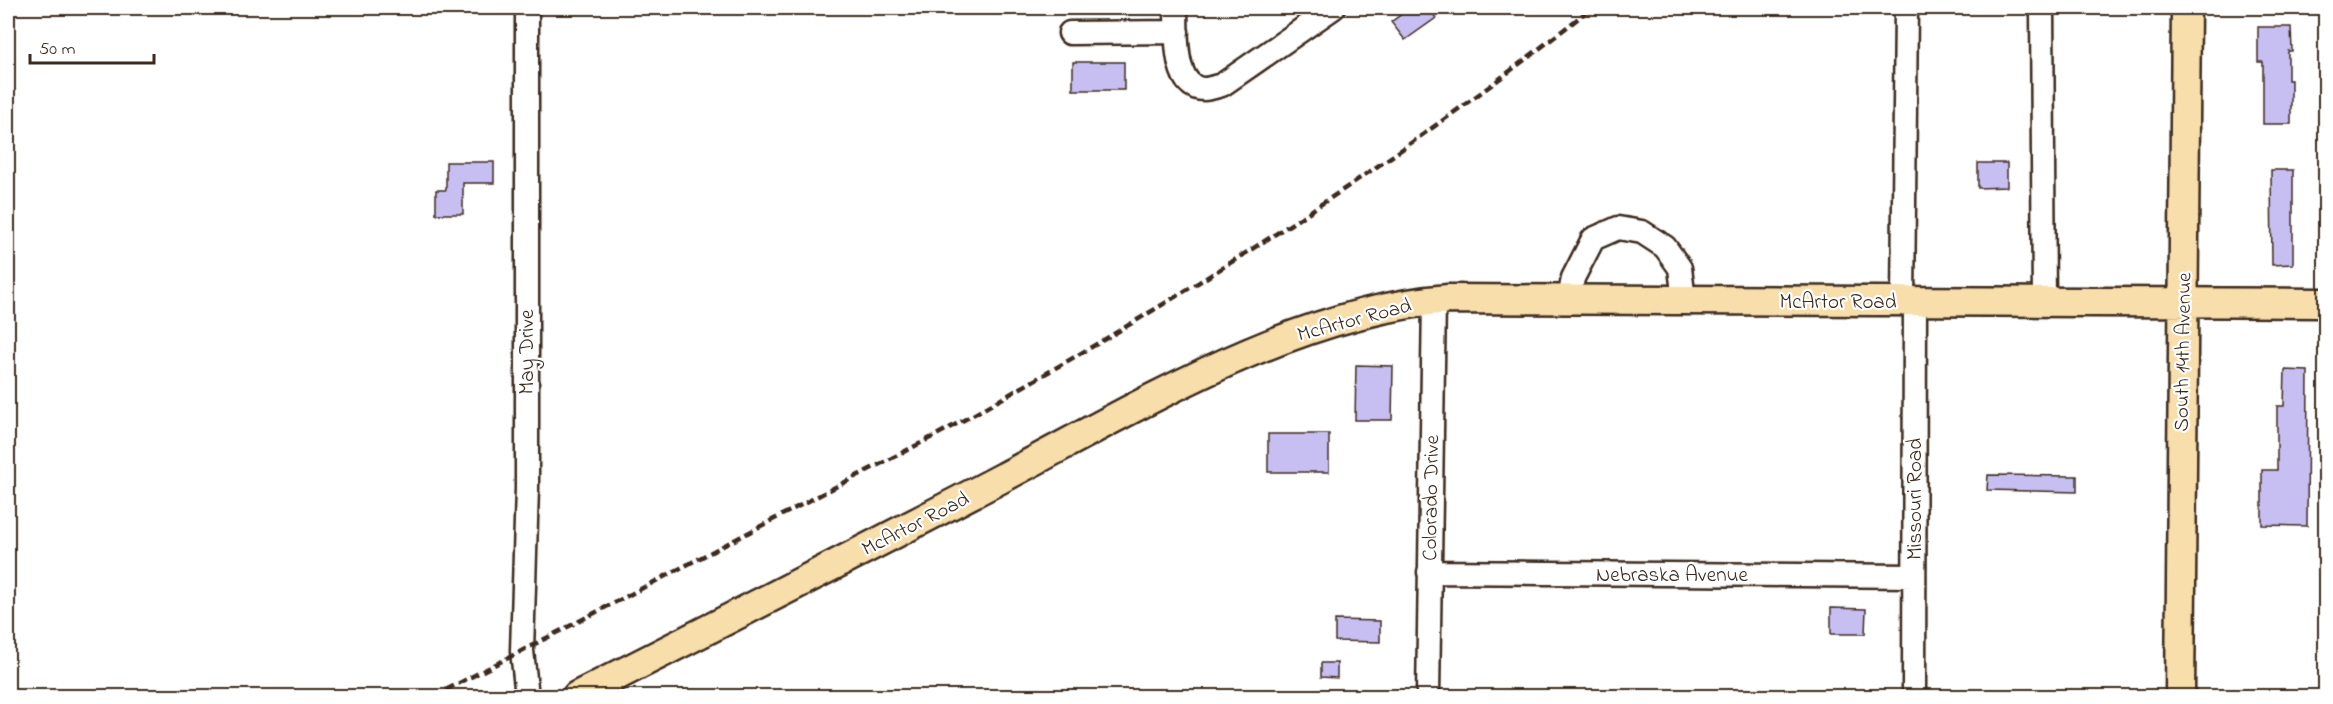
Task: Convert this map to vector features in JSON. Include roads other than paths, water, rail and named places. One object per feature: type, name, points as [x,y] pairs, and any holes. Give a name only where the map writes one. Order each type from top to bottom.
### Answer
[{"type":"main road","name":"South 14th Avenue","points":[[2180,696],[2186,8]]},
{"type":"main road","name":"McArtor Road","points":[[577,696],[1185,381],[1290,337],[1367,312],[1434,300],[2325,303]]},
{"type":"street","name":"May Drive","points":[[527,8],[527,488],[522,651],[527,696]]},
{"type":"street","points":[[1176,8],[1181,70],[1191,85],[1203,89],[1222,85],[1332,8]]},
{"type":"street","name":"Missouri Road","points":[[1906,8],[1914,696]]},
{"type":"street","points":[[2042,8],[2044,303]]},
{"type":"street","points":[[1070,33],[1177,32]]},
{"type":"street","points":[[1569,300],[1573,278],[1593,239],[1618,228],[1642,232],[1665,247],[1680,267],[1684,300]]},
{"type":"street","name":"Colorado Drive","points":[[1428,696],[1434,300]]},
{"type":"street","name":"Nebraska Avenue","points":[[1429,572],[1914,576]]},
{"type":"railway","points":[[434,696],[941,432],[1144,316],[1221,269],[1373,169],[1520,64],[1591,8]]}]
